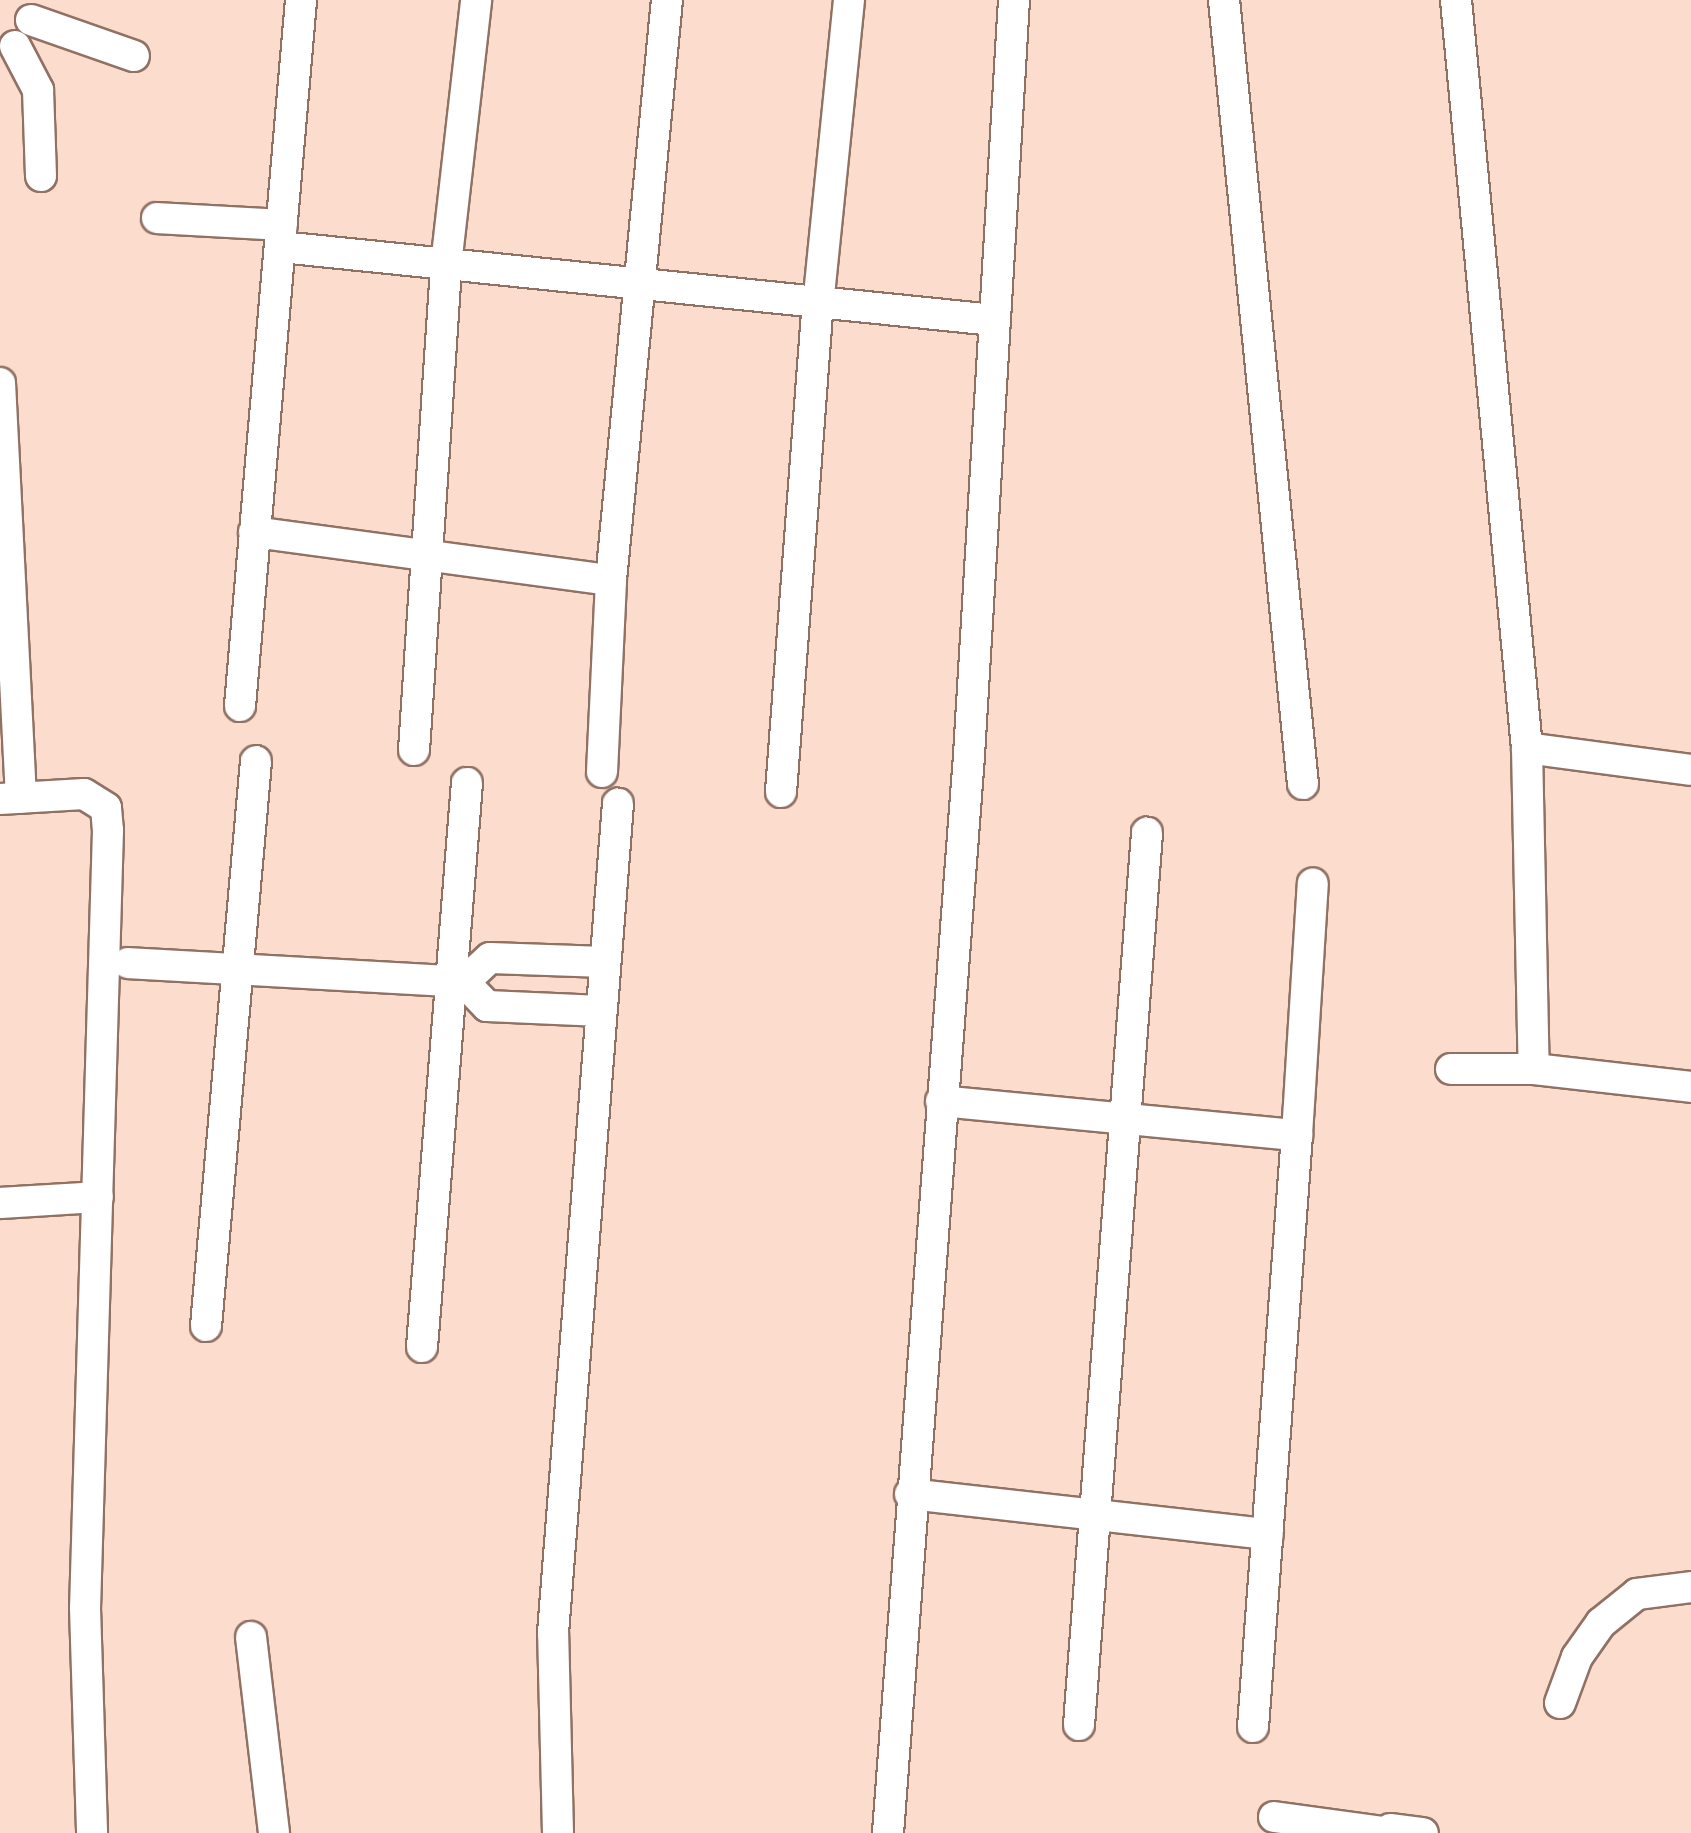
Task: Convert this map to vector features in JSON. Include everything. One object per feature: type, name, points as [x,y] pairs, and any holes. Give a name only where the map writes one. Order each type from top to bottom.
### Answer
[{"type":"street","points":[[240,706],[301,0]]},
{"type":"street","points":[[414,750],[430,556],[446,265],[476,0]]},
{"type":"street","points":[[602,772],[611,580],[667,0]]},
{"type":"street","points":[[781,792],[818,305],[850,0]]},
{"type":"street","points":[[888,1833],[1014,0]]},
{"type":"street","points":[[1224,0],[1303,784]]},
{"type":"street","points":[[1456,0],[1527,748],[1534,1068]]},
{"type":"street","points":[[41,176],[38,90],[21,29],[134,56]]},
{"type":"street","points":[[157,218],[446,265],[994,320]]},
{"type":"street","points":[[0,383],[10,798],[84,794],[106,808],[85,1608],[92,1833]]},
{"type":"street","points":[[254,532],[611,580]]},
{"type":"street","points":[[1527,748],[1691,770]]},
{"type":"street","points":[[206,1326],[256,761]]},
{"type":"street","points":[[422,1348],[458,982],[467,783]]},
{"type":"street","points":[[558,1833],[551,1670],[618,804]]},
{"type":"street","points":[[1079,1725],[1147,833]]},
{"type":"street","points":[[1252,1727],[1313,884]]},
{"type":"street","points":[[458,982],[490,958],[604,962]]},
{"type":"street","points":[[128,964],[458,982],[486,1006],[601,1011]]},
{"type":"street","points":[[1451,1069],[1534,1068],[1691,1087]]},
{"type":"street","points":[[940,1101],[1297,1135]]},
{"type":"street","points":[[0,1203],[98,1197]]},
{"type":"street","points":[[910,1494],[1268,1534]]},
{"type":"street","points":[[1560,1704],[1577,1657],[1601,1623],[1637,1594],[1691,1587]]},
{"type":"street","points":[[250,1637],[274,1833]]},
{"type":"street","points":[[1274,1817],[1424,1833]]}]
